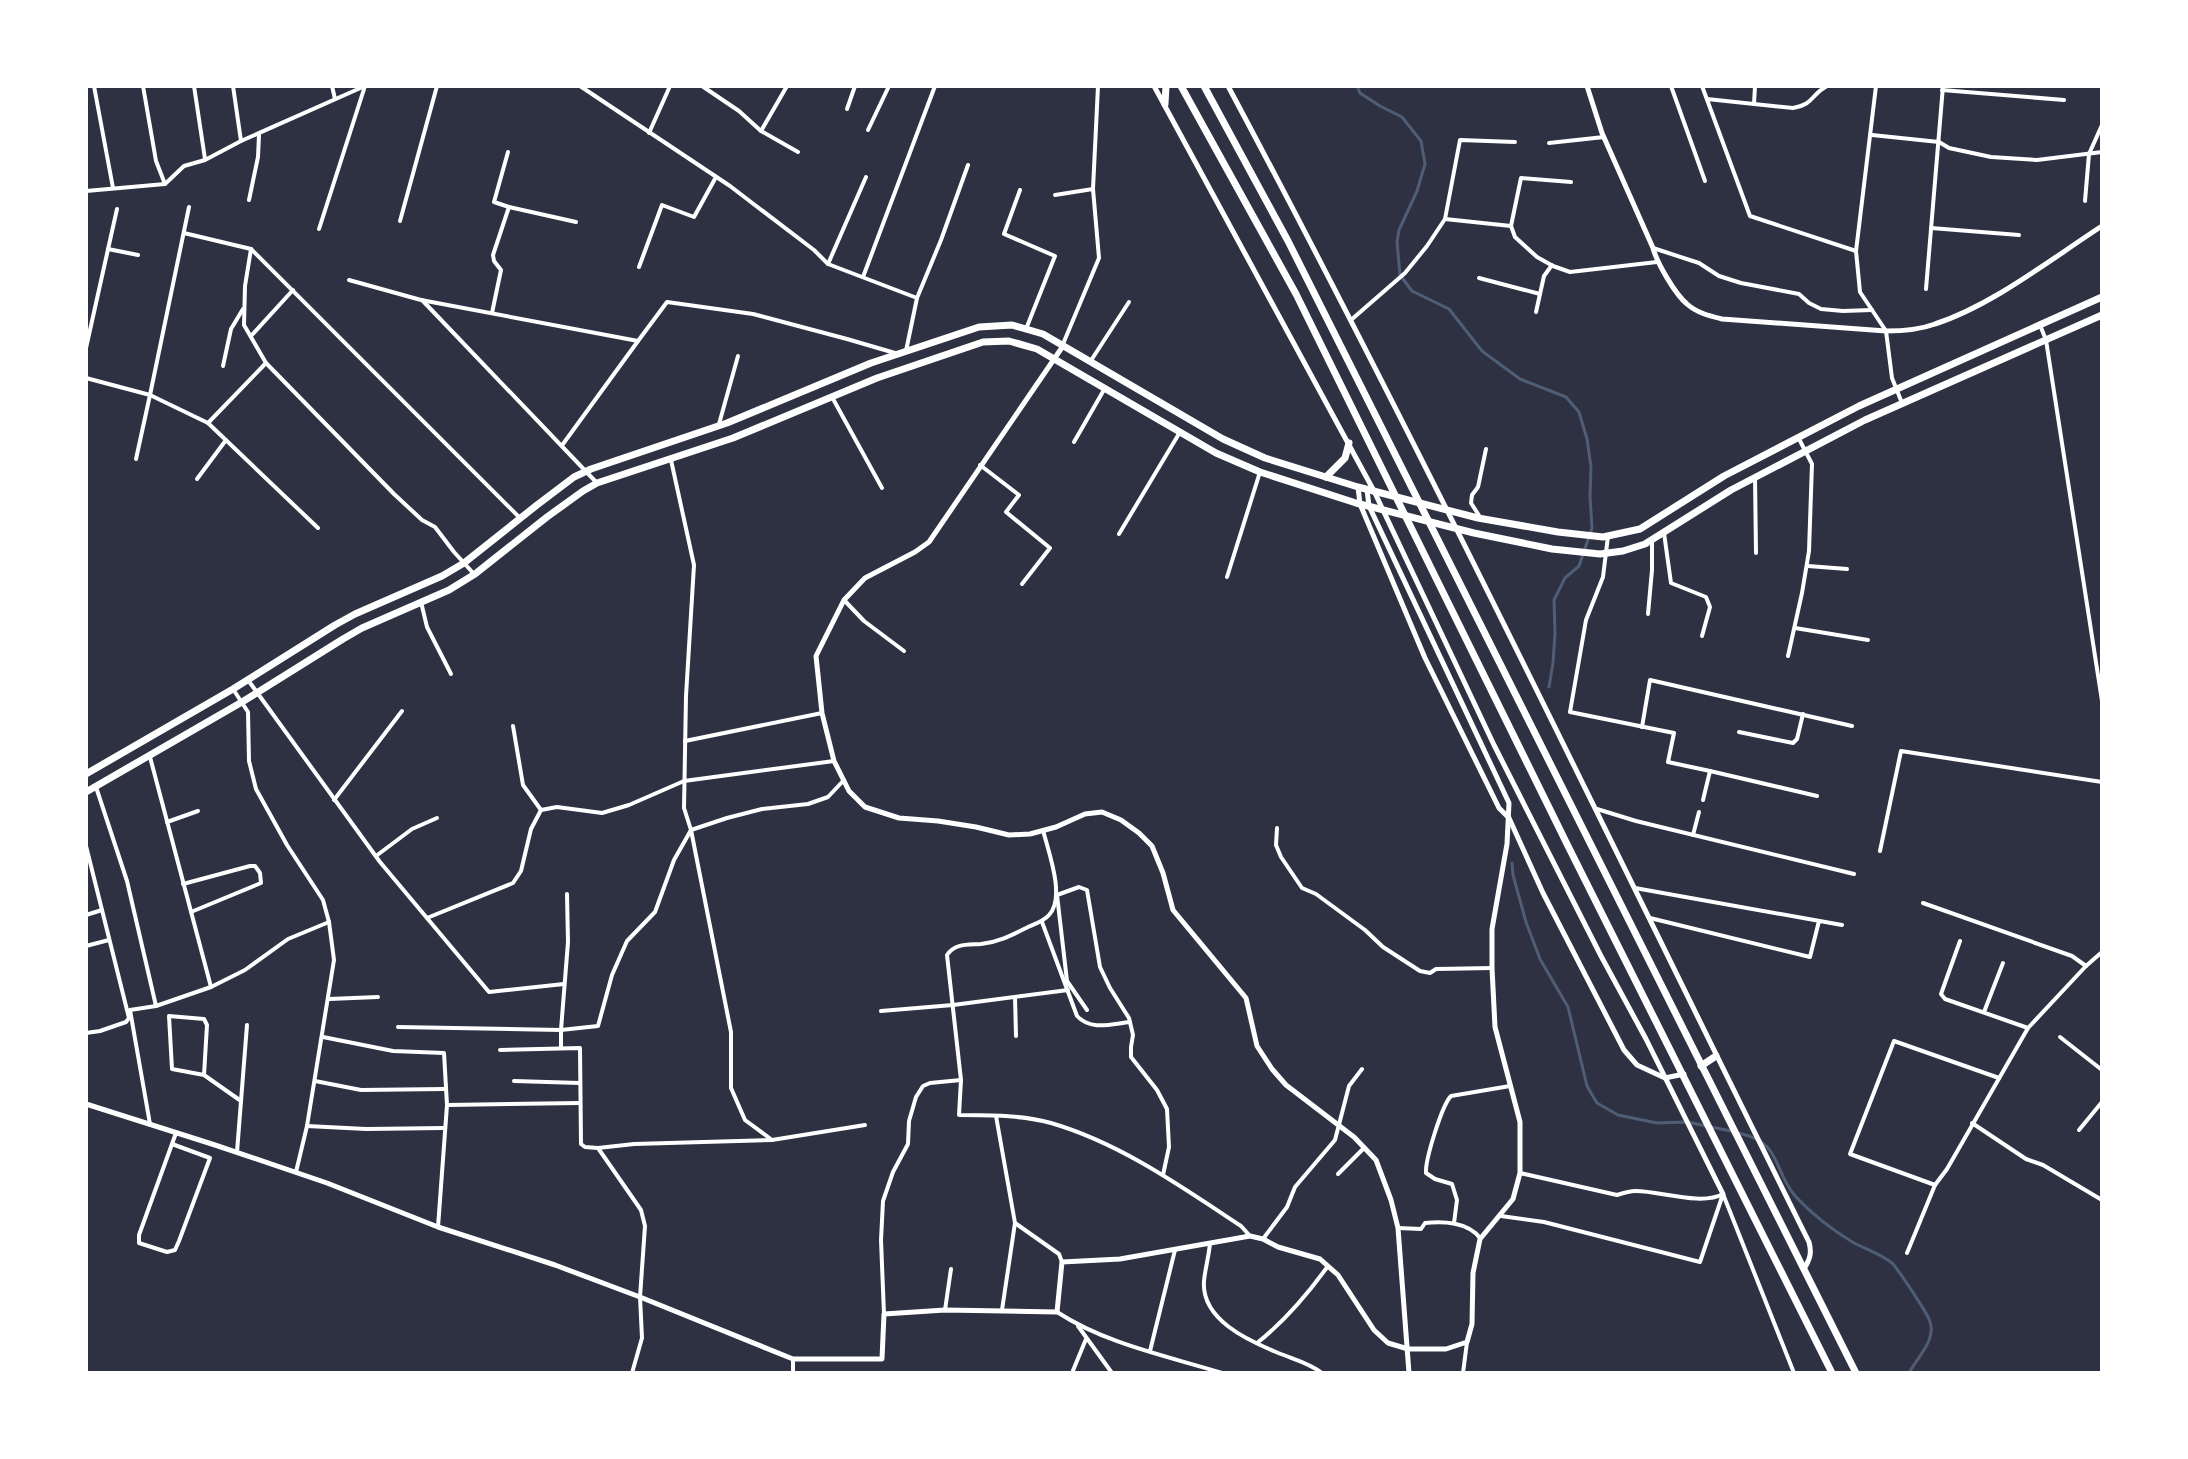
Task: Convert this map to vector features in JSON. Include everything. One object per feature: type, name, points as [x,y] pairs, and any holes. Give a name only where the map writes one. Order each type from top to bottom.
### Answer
[{"type":"main road","points":[[1165,104],[1166,86]]},
{"type":"main road","points":[[1181,86],[1296,294],[1832,1373]]},
{"type":"main road","points":[[1204,86],[1288,241],[1856,1373]]},
{"type":"main road","points":[[89,772],[355,614],[442,576],[464,563],[574,477],[979,327],[996,325],[1043,334],[1240,448],[1326,477],[1479,518],[1606,537],[1640,529],[1724,476],[1859,406],[2102,297]]},
{"type":"main road","points":[[86,792],[362,628],[449,590],[597,483],[733,438],[877,378],[983,342],[1009,341],[1037,349],[1216,453],[1260,472],[1360,504],[1456,529],[1579,553],[1604,554],[1652,541],[1700,508],[1805,451],[1902,403],[2102,315]]},
{"type":"main road","points":[[902,353],[908,367]]},
{"type":"main road","points":[[1326,477],[1345,458],[1349,443]]},
{"type":"main road","points":[[1701,1066],[1716,1056]]},
{"type":"street","points":[[94,86],[113,188]]},
{"type":"street","points":[[143,86],[156,161],[165,184]]},
{"type":"street","points":[[194,86],[205,160]]},
{"type":"street","points":[[233,86],[241,141]]},
{"type":"street","points":[[332,86],[335,99]]},
{"type":"street","points":[[86,191],[165,184],[184,166],[205,160],[365,86]]},
{"type":"street","points":[[319,229],[365,86]]},
{"type":"street","points":[[400,221],[437,86]]},
{"type":"street","points":[[580,86],[716,177],[814,250],[828,264],[917,298]]},
{"type":"street","points":[[649,133],[670,86]]},
{"type":"street","points":[[702,86],[739,111],[761,131],[798,152]]},
{"type":"street","points":[[761,131],[787,86]]},
{"type":"street","points":[[847,109],[855,86]]},
{"type":"street","points":[[868,130],[889,86]]},
{"type":"street","points":[[863,277],[935,86]]},
{"type":"street","points":[[1098,86],[1093,189],[1099,258],[1063,346],[929,542],[865,578],[844,600],[816,656],[822,713],[834,761],[849,791],[865,807],[899,818],[976,827],[1009,835],[1030,834],[1085,814],[1102,812],[1121,820],[1152,846],[1173,910],[1246,998],[1257,1046],[1272,1069],[1286,1085],[1338,1124],[1376,1160],[1398,1228],[1409,1373]]},
{"type":"street","points":[[1154,86],[1349,443],[1494,745],[1697,1141],[1723,1194],[1794,1373]]},
{"type":"street","points":[[1228,86],[1447,510],[1809,1242],[1810,1257],[1804,1269]]},
{"type":"street","points":[[1587,86],[1604,137],[1657,262],[1686,303],[1704,314],[1722,319],[1909,331],[1933,325],[1979,305],[2102,226]]},
{"type":"street","points":[[1671,86],[1705,181]]},
{"type":"street","points":[[1702,86],[1750,216],[1856,251]]},
{"type":"street","points":[[1754,104],[1755,86]]},
{"type":"street","points":[[1707,99],[1793,108],[1806,105],[1820,88],[1827,86]]},
{"type":"street","points":[[1876,86],[1856,251],[1860,292],[1886,331],[1892,378],[1902,403]]},
{"type":"street","points":[[1926,289],[1942,88],[2064,100]]},
{"type":"street","points":[[2085,201],[2089,154],[2102,125]]},
{"type":"street","points":[[249,200],[258,157],[259,134]]},
{"type":"street","points":[[1871,135],[1939,142],[1949,148],[1991,157],[2037,160],[2102,152]]},
{"type":"street","points":[[1549,143],[1604,137]]},
{"type":"street","points":[[1351,320],[1405,273],[1445,219],[1460,140],[1515,142]]},
{"type":"street","points":[[508,152],[494,202],[576,222]]},
{"type":"street","points":[[563,444],[667,302],[753,314],[902,353],[917,298],[968,165]]},
{"type":"street","points":[[639,267],[662,205],[694,217],[716,177]]},
{"type":"street","points":[[828,264],[866,177]]},
{"type":"street","points":[[1571,182],[1521,178],[1511,226],[1515,237],[1537,257],[1570,272],[1657,262]]},
{"type":"street","points":[[1055,195],[1093,189]]},
{"type":"street","points":[[1020,190],[1004,234],[1055,256],[1026,329]]},
{"type":"street","points":[[136,459],[189,207]]},
{"type":"street","points":[[492,313],[501,270],[493,255],[509,207]]},
{"type":"street","points":[[86,348],[117,209]]},
{"type":"street","points":[[1445,219],[1511,226]]},
{"type":"street","points":[[1931,228],[2019,235]]},
{"type":"street","points":[[184,233],[251,249],[520,518]]},
{"type":"street","points":[[1653,248],[1699,263],[1719,276],[1741,283],[1799,294],[1821,309],[1872,310]]},
{"type":"street","points":[[108,249],[138,255]]},
{"type":"street","points":[[251,249],[245,286],[244,325],[266,363],[394,494],[422,520],[435,527],[475,574]]},
{"type":"street","points":[[1536,312],[1544,276],[1552,265]]},
{"type":"street","points":[[1479,278],[1540,294]]},
{"type":"street","points":[[349,280],[421,300],[638,341]]},
{"type":"street","points":[[250,336],[293,290]]},
{"type":"street","points":[[421,300],[563,444],[597,483]]},
{"type":"street","points":[[1090,362],[1129,302]]},
{"type":"street","points":[[223,366],[231,329],[244,307]]},
{"type":"street","points":[[2040,325],[2046,340],[2102,701]]},
{"type":"street","points":[[718,426],[738,356]]},
{"type":"street","points":[[208,423],[266,363]]},
{"type":"street","points":[[86,378],[150,395],[208,423],[318,528]]},
{"type":"street","points":[[1074,442],[1105,388]]},
{"type":"street","points":[[832,397],[882,488]]},
{"type":"street","points":[[1119,534],[1180,432]]},
{"type":"street","points":[[1788,656],[1808,566],[1812,464],[1798,437]]},
{"type":"street","points":[[197,479],[226,440]]},
{"type":"street","points":[[1479,518],[1471,503],[1478,487],[1486,449]]},
{"type":"street","points":[[671,458],[694,565],[684,808],[731,1032],[731,1088],[745,1120],[772,1140]]},
{"type":"street","points":[[980,465],[1019,495],[1006,512],[1050,548],[1022,584]]},
{"type":"street","points":[[1227,577],[1260,472]]},
{"type":"street","points":[[1755,477],[1756,553]]},
{"type":"street","points":[[1358,487],[1360,504],[1425,658],[1499,808],[1509,818],[1543,893],[1624,1050],[1637,1065],[1665,1078],[1684,1074]]},
{"type":"street","points":[[1371,490],[1369,506],[1509,803],[1507,844],[1492,929],[1492,968],[1495,1027],[1520,1122],[1520,1173],[1513,1199],[1480,1239],[1473,1273],[1472,1324],[1463,1373]]},
{"type":"street","points":[[1664,533],[1671,583],[1706,597],[1710,607],[1702,636]]},
{"type":"street","points":[[1606,537],[1603,577],[1586,620],[1570,712],[1674,733],[1668,762],[1817,796]]},
{"type":"street","points":[[1648,614],[1652,541]]},
{"type":"street","points":[[1808,566],[1847,569]]},
{"type":"street","points":[[844,600],[864,621],[904,651]]},
{"type":"street","points":[[421,602],[427,627],[451,674]]},
{"type":"street","points":[[1795,628],[1868,640]]},
{"type":"street","points":[[2095,657],[2102,657]]},
{"type":"street","points":[[248,679],[376,856],[489,992],[564,984]]},
{"type":"street","points":[[1642,727],[1650,680],[1852,726]]},
{"type":"street","points":[[233,689],[248,712],[249,761],[256,789],[323,900],[334,960],[323,1037],[296,1172]]},
{"type":"street","points":[[334,800],[402,711]]},
{"type":"street","points":[[685,741],[822,713]]},
{"type":"street","points":[[1739,732],[1793,743],[1797,739],[1803,714]]},
{"type":"street","points":[[513,726],[523,785],[541,810]]},
{"type":"street","points":[[1880,851],[1901,751],[2102,782]]},
{"type":"street","points":[[149,754],[211,987]]},
{"type":"street","points":[[541,810],[557,807],[602,813],[684,781],[834,761]]},
{"type":"street","points":[[86,763],[89,772]]},
{"type":"street","points":[[1703,800],[1710,771]]},
{"type":"street","points":[[398,1027],[561,1030],[598,1026],[612,975],[627,941],[655,912],[674,860],[691,830],[762,809],[808,804],[828,797],[844,780]]},
{"type":"street","points":[[95,787],[127,881],[156,1006]]},
{"type":"street","points":[[1596,809],[1854,874]]},
{"type":"street","points":[[427,918],[513,883],[521,871],[531,829],[541,810]]},
{"type":"street","points":[[167,822],[198,811]]},
{"type":"street","points":[[1693,835],[1699,812]]},
{"type":"street","points":[[376,856],[412,829],[437,818]]},
{"type":"street","points":[[1277,828],[1276,845],[1281,857],[1302,888],[1316,894],[1383,947],[1420,971],[1430,973],[1436,969],[1492,968]]},
{"type":"street","points":[[1043,830],[1055,881],[1067,981],[1087,1010]]},
{"type":"street","points":[[86,846],[129,1018],[126,1022],[86,1033]]},
{"type":"street","points":[[183,884],[250,866],[255,866],[260,873],[261,883],[191,912]]},
{"type":"street","points":[[1057,895],[1079,887],[1087,890],[1100,967],[1130,1022],[1133,1035],[1131,1057],[1157,1090],[1167,1109],[1169,1147],[1163,1175]]},
{"type":"street","points":[[1635,888],[1842,925]]},
{"type":"street","points":[[561,1048],[568,942],[567,894]]},
{"type":"street","points":[[1057,895],[1054,908],[1041,921],[1005,939],[957,946],[947,955],[961,1080],[959,1115],[1013,1116],[1083,1134],[1163,1175],[1241,1226],[1250,1236]]},
{"type":"street","points":[[1923,903],[2072,956],[2086,966]]},
{"type":"street","points":[[86,915],[102,910]]},
{"type":"street","points":[[1650,918],[1810,957],[1819,921]]},
{"type":"street","points":[[1041,921],[1077,1016],[1084,1024],[1130,1022]]},
{"type":"street","points":[[150,1124],[130,1010],[156,1006],[211,987],[245,970],[288,939],[329,922]]},
{"type":"street","points":[[86,946],[109,940]]},
{"type":"street","points":[[1960,941],[1941,994],[1945,999],[2028,1028]]},
{"type":"street","points":[[1907,1253],[1935,1185],[2028,1028],[2102,952]]},
{"type":"street","points":[[1984,1012],[2003,963]]},
{"type":"street","points":[[881,1011],[1068,990]]},
{"type":"street","points":[[329,999],[378,997]]},
{"type":"street","points":[[1015,997],[1016,1036]]},
{"type":"street","points":[[204,1075],[207,1025],[204,1019],[169,1016],[172,1069],[204,1075],[241,1101]]},
{"type":"street","points":[[237,1152],[247,1025]]},
{"type":"street","points":[[323,1037],[393,1051],[444,1053],[447,1105],[438,1227]]},
{"type":"street","points":[[2060,1037],[2102,1070]]},
{"type":"street","points":[[1935,1185],[1850,1154],[1894,1041],[1999,1078]]},
{"type":"street","points":[[500,1050],[580,1048],[581,1144],[585,1147],[772,1140],[865,1125]]},
{"type":"street","points":[[1263,1239],[1287,1207],[1295,1187],[1335,1140],[1349,1086],[1362,1069]]},
{"type":"street","points":[[86,1104],[296,1172],[438,1227],[555,1265],[793,1359],[882,1359],[883,1201],[893,1172],[908,1144],[909,1121],[916,1097],[923,1086],[961,1080]]},
{"type":"street","points":[[315,1081],[361,1090],[445,1089]]},
{"type":"street","points":[[514,1081],[580,1083]]},
{"type":"street","points":[[1454,1223],[1457,1200],[1452,1184],[1426,1173],[1427,1158],[1447,1099],[1510,1086]]},
{"type":"street","points":[[2079,1130],[2102,1102]]},
{"type":"street","points":[[447,1105],[580,1103]]},
{"type":"street","points":[[996,1116],[1015,1223],[1002,1310]]},
{"type":"street","points":[[1972,1123],[2026,1159],[2043,1165],[2102,1200]]},
{"type":"street","points":[[307,1126],[445,1128]]},
{"type":"street","points":[[172,1144],[210,1158],[175,1250],[167,1252],[139,1243],[139,1235],[172,1144],[176,1133]]},
{"type":"street","points":[[598,1148],[634,1200],[645,1226],[640,1297],[642,1338],[632,1373]]},
{"type":"street","points":[[1338,1174],[1364,1148]]},
{"type":"street","points":[[1520,1173],[1617,1195],[1633,1190],[1697,1198],[1723,1194]]},
{"type":"street","points":[[1501,1216],[1544,1222],[1700,1262],[1723,1194],[1734,1177]]},
{"type":"street","points":[[1015,1223],[1059,1254],[1062,1262],[1057,1312]]},
{"type":"street","points":[[1398,1228],[1421,1229],[1425,1223],[1454,1223],[1475,1231],[1480,1239]]},
{"type":"street","points":[[1062,1262],[1120,1259],[1250,1236],[1315,1256],[1328,1266],[1338,1275],[1374,1330],[1388,1343],[1408,1349],[1446,1349],[1467,1342]]},
{"type":"street","points":[[1210,1243],[1204,1284],[1218,1318],[1237,1334],[1312,1365],[1322,1373]]},
{"type":"street","points":[[1150,1351],[1175,1250]]},
{"type":"street","points":[[1256,1343],[1280,1325],[1328,1266]]},
{"type":"street","points":[[945,1310],[951,1269]]},
{"type":"street","points":[[884,1314],[945,1310],[1057,1312],[1078,1326],[1222,1373]]},
{"type":"street","points":[[1078,1326],[1112,1373]]},
{"type":"street","points":[[1072,1373],[1086,1339]]},
{"type":"street","points":[[793,1359],[793,1373]]},
{"type":"waterway","points":[[1357,86],[1360,93],[1402,117],[1421,141],[1425,164],[1397,242],[1400,275],[1412,291],[1449,309],[1482,351],[1520,379],[1566,397],[1579,412],[1591,467],[1592,528],[1579,566],[1565,578],[1554,600],[1555,633],[1549,687]]},
{"type":"waterway","points":[[1512,863],[1526,922],[1540,959],[1568,1007],[1587,1086],[1597,1103],[1618,1115],[1657,1123],[1687,1122],[1731,1131]]},
{"type":"waterway","points":[[1738,1133],[1752,1137],[1770,1150],[1788,1187],[1816,1216],[1854,1243],[1888,1260],[1900,1273],[1927,1314],[1931,1326],[1926,1347],[1909,1373]]}]
